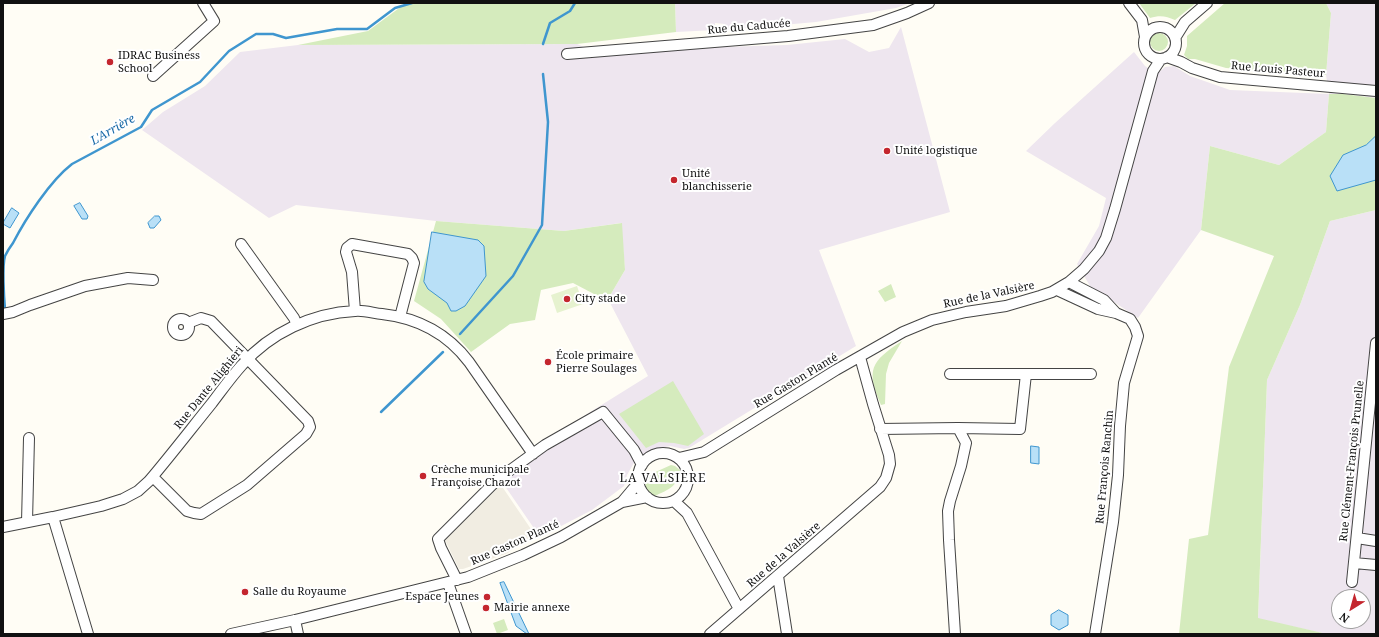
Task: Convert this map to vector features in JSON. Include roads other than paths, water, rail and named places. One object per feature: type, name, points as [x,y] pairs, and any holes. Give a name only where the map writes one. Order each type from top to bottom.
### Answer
[{"type":"street","points":[[153,76],[214,21],[203,3]]},
{"type":"street","name":"Rue du Caducée","points":[[567,54],[788,36],[866,26],[907,13],[929,3]]},
{"type":"street","points":[[1129,3],[1142,20],[1145,37],[1144,46],[1153,71]]},
{"type":"street","points":[[1148,54],[1152,57],[1164,58],[1173,51],[1175,41],[1185,22],[1207,3]]},
{"type":"street","points":[[1142,20],[1170,31],[1175,41],[1181,62]]},
{"type":"street","points":[[1145,37],[1150,30],[1185,22]]},
{"type":"street","name":"Rue Louis Pasteur","points":[[1164,58],[1181,62],[1192,68],[1220,77],[1376,91]]},
{"type":"street","name":"Rue de la Valsière","points":[[710,634],[880,487],[886,478],[890,464],[889,455],[880,429],[860,357],[903,332],[932,320],[966,312],[1006,306],[1057,290],[1084,269],[1099,251],[1106,238],[1115,208],[1153,71],[1164,58]]},
{"type":"street","points":[[240,244],[294,318],[297,325]]},
{"type":"street","points":[[355,311],[352,272],[346,252],[347,248],[352,244],[408,254],[412,258],[414,263],[400,317]]},
{"type":"street","points":[[3,314],[13,312],[85,286],[128,278],[153,280]]},
{"type":"street","name":"Rue François Ranchin","points":[[1069,282],[1104,300],[1116,313]]},
{"type":"street","name":"Rue François Ranchin","points":[[1057,290],[1098,309],[1116,313],[1130,319],[1138,336],[1124,383],[1118,475],[1095,634]]},
{"type":"street","name":"Rue Dante Alighieri","points":[[3,527],[101,506],[123,499],[138,491],[153,477],[247,359],[276,335],[297,325],[324,316],[355,311],[415,320],[443,336],[460,351],[533,454]]},
{"type":"street","points":[[153,477],[187,511],[201,514],[247,485],[306,434],[310,427],[308,421],[211,322],[201,318],[188,324]]},
{"type":"street","name":"Rue Clément-François Prunelle","points":[[1352,582],[1376,343]]},
{"type":"street","name":"Rue Gaston Planté","points":[[687,471],[704,452],[836,370],[860,357]]},
{"type":"street","points":[[950,374],[1091,374]]},
{"type":"street","points":[[880,429],[1020,429],[1026,374]]},
{"type":"street","points":[[466,634],[452,581],[438,539],[443,533],[498,479],[545,445],[604,412],[634,450],[642,465],[650,457],[634,450]]},
{"type":"street","points":[[955,634],[948,511],[966,443],[958,428]]},
{"type":"street","points":[[27,522],[29,438]]},
{"type":"street","name":"Rue Gaston Planté","points":[[650,457],[664,453],[679,458],[704,452]]},
{"type":"street","points":[[679,458],[684,464],[688,478],[684,493],[674,501],[687,513],[739,609]]},
{"type":"street","name":"Rue Gaston Planté","points":[[622,502],[638,483],[638,477],[642,465]]},
{"type":"street","points":[[638,483],[641,491],[646,497]]},
{"type":"street","points":[[684,493],[687,513]]},
{"type":"street","name":"Rue Gaston Planté","points":[[452,581],[468,577],[542,546],[561,537],[622,502],[646,497],[660,503],[674,501]]},
{"type":"street","points":[[53,517],[88,634]]},
{"type":"street","points":[[1357,538],[1376,541]]},
{"type":"street","points":[[1354,563],[1376,565]]},
{"type":"street","points":[[778,576],[787,634]]},
{"type":"street","points":[[231,634],[295,620],[452,581]]},
{"type":"street","points":[[295,620],[298,634]]},
{"type":"water","points":[[1376,136],[1376,180],[1337,191],[1330,176],[1343,155],[1366,145]]},
{"type":"water","points":[[80,203],[88,216],[87,219],[82,219],[74,206]]},
{"type":"water","points":[[12,208],[19,213],[10,228],[3,223]]},
{"type":"water","points":[[155,216],[159,216],[161,220],[154,228],[150,228],[148,223]]},
{"type":"water","points":[[432,232],[478,240],[484,246],[486,276],[465,306],[456,311],[451,311],[447,303],[428,289],[424,282]]},
{"type":"water","points":[[1031,446],[1039,447],[1039,464],[1031,463]]},
{"type":"water","points":[[504,582],[529,634],[516,626],[500,583]]},
{"type":"water","points":[[1059,610],[1068,615],[1068,625],[1059,630],[1051,625],[1051,615]]},
{"type":"waterway","name":"L'Arrière","points":[[3,309],[5,309],[3,274],[5,256],[39,200],[55,180],[72,164],[141,127],[152,110],[200,82],[229,51],[256,34],[273,34],[286,38],[337,29],[367,29],[395,8],[412,3]]},
{"type":"waterway","points":[[543,44],[550,23],[570,11],[575,3]]},
{"type":"waterway","points":[[460,334],[513,276],[542,225],[548,122],[543,74]]},
{"type":"waterway","points":[[381,412],[443,352]]},
{"type":"place","name":"IDRAC Business School","points":[[110,62]]},
{"type":"place","name":"Unité logistique","points":[[887,151]]},
{"type":"place","name":"Unité blanchisserie","points":[[674,180]]},
{"type":"place","name":"City stade","points":[[567,299]]},
{"type":"place","name":"École primaire Pierre Soulages","points":[[548,362]]},
{"type":"place","name":"Crèche municipale Françoise Chazot","points":[[423,476]]},
{"type":"place","name":"Salle du Royaume","points":[[245,592]]},
{"type":"place","name":"Espace Jeunes","points":[[487,597]]},
{"type":"place","name":"Mairie annexe","points":[[486,608]]},
{"type":"district","name":"LA VALSIÈRE","points":[[663,479]]}]
